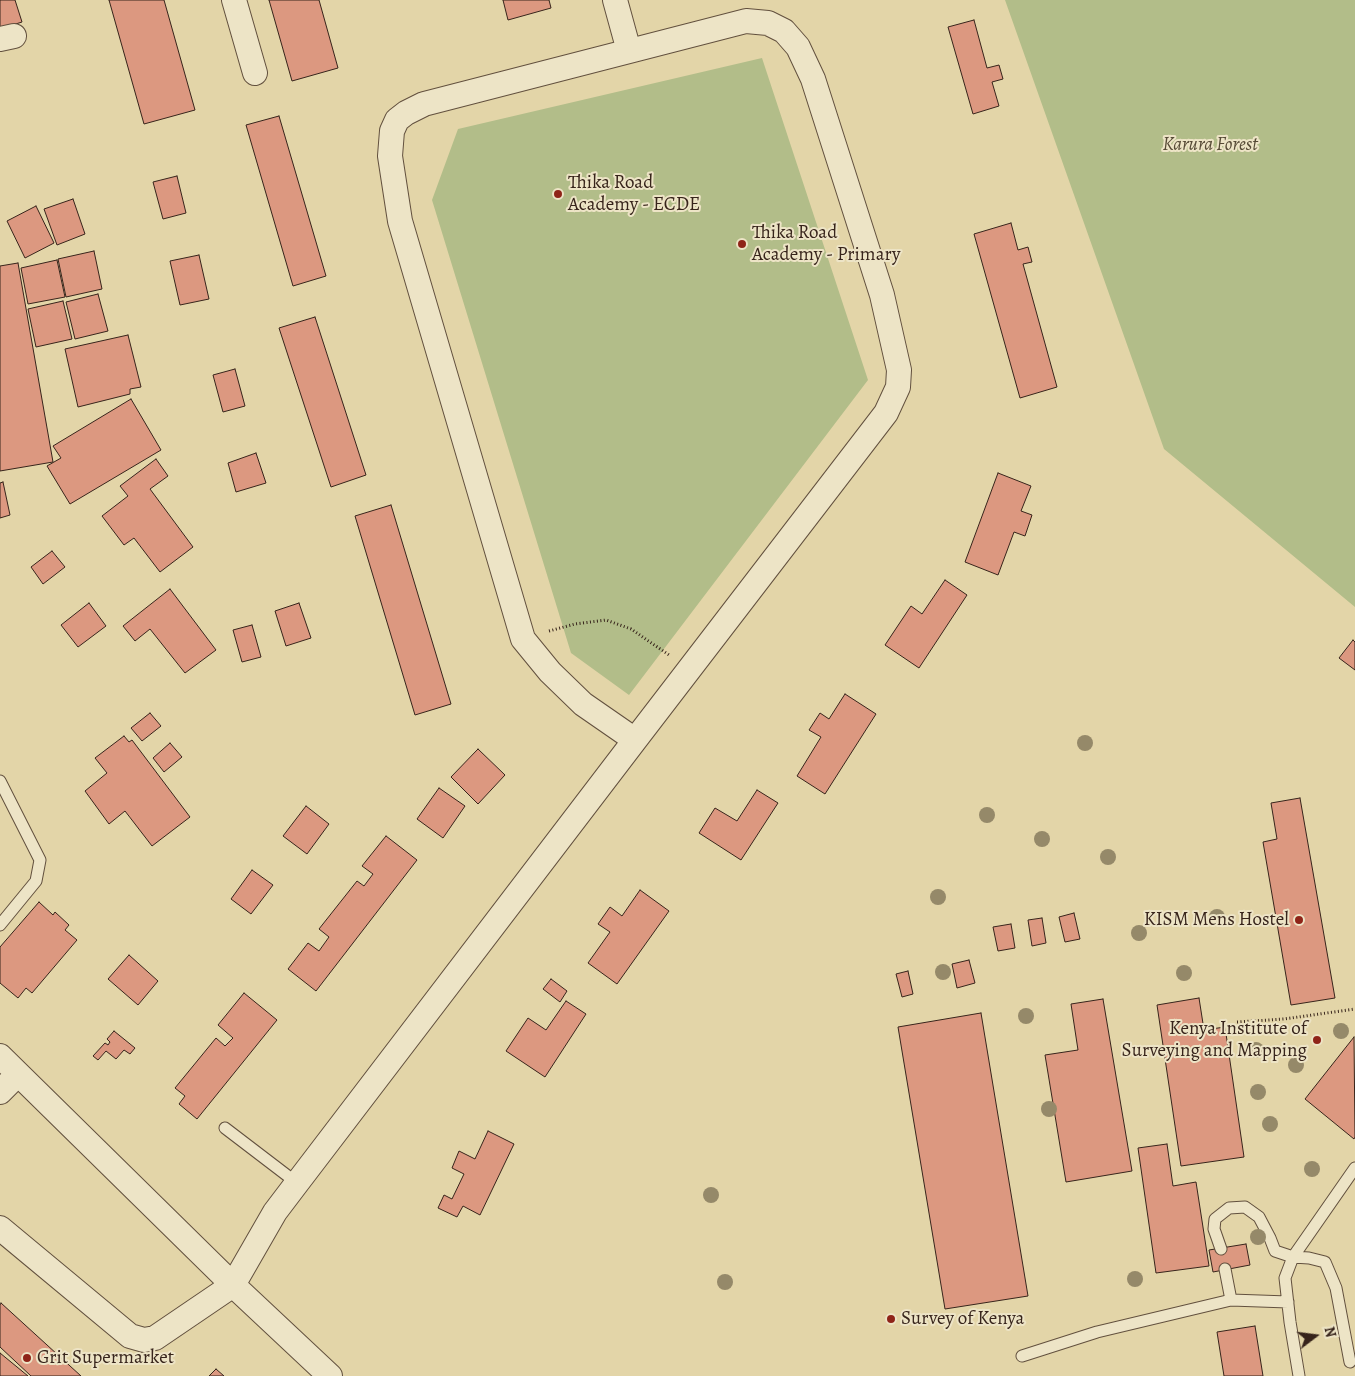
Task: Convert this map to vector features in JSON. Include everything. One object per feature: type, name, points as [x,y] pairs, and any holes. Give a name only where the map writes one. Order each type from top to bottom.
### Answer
[{"type":"street","points":[[234,0],[255,73]]},
{"type":"street","points":[[615,0],[629,51]]},
{"type":"street","points":[[0,1228],[130,1336],[144,1340],[155,1338],[233,1285],[275,1212],[886,413],[898,387],[898,370],[882,295],[813,79],[798,47],[784,31],[768,23],[746,21],[424,104],[397,120],[392,131],[390,156],[400,221],[522,638],[550,672],[583,704],[635,740]]},
{"type":"street","points":[[0,1056],[233,1285],[330,1376]]},
{"type":"street","points":[[0,1092],[18,1074]]},
{"type":"lane","points":[[0,781],[40,860],[36,881],[0,925]]},
{"type":"lane","points":[[225,1128],[297,1183]]},
{"type":"lane","points":[[1299,1376],[1285,1278],[1293,1257],[1355,1168]]},
{"type":"lane","points":[[1220,1249],[1214,1229],[1215,1219],[1229,1208],[1245,1207],[1259,1217],[1275,1251],[1293,1257],[1325,1262],[1336,1288],[1350,1362]]},
{"type":"lane","points":[[1225,1269],[1231,1300]]},
{"type":"lane","points":[[1022,1356],[1097,1332],[1231,1300],[1288,1302]]},
{"type":"path","points":[[522,638],[575,624],[606,620],[632,629],[690,669]]},
{"type":"path","points":[[1237,1022],[1284,1019],[1355,1009]]},
{"type":"green space","name":"Karura Forest","points":[[1005,0],[1355,0],[1355,607],[1164,449]]},
{"type":"green space","points":[[762,58],[868,380],[629,695],[571,653],[432,200],[458,129]]},
{"type":"building","points":[[0,0],[15,0],[22,22],[0,29]]},
{"type":"building","points":[[109,0],[164,0],[195,110],[144,124]]},
{"type":"building","points":[[269,0],[319,0],[338,68],[292,81]]},
{"type":"building","points":[[503,0],[549,0],[551,8],[508,20]]},
{"type":"building","points":[[974,20],[987,68],[999,65],[1003,79],[992,82],[999,106],[973,114],[948,27]]},
{"type":"building","points":[[279,116],[326,276],[293,286],[246,125]]},
{"type":"building","points":[[177,176],[186,213],[163,219],[153,182]]},
{"type":"building","points":[[73,199],[85,234],[57,245],[44,209]]},
{"type":"building","points":[[36,206],[54,243],[25,258],[7,221]]},
{"type":"building","points":[[1011,223],[1018,250],[1028,247],[1032,262],[1023,264],[1057,387],[1020,398],[974,234]]},
{"type":"building","points":[[94,251],[102,289],[66,297],[58,259]]},
{"type":"building","points":[[199,255],[209,299],[180,305],[170,261]]},
{"type":"building","points":[[57,260],[65,297],[28,304],[21,268]]},
{"type":"building","points":[[18,263],[53,462],[0,471],[0,266]]},
{"type":"building","points":[[98,294],[108,331],[75,339],[66,302]]},
{"type":"building","points":[[63,301],[72,339],[36,347],[28,309]]},
{"type":"building","points":[[315,317],[366,475],[331,487],[279,328]]},
{"type":"building","points":[[128,335],[141,387],[130,389],[130,394],[78,407],[65,349]]},
{"type":"building","points":[[235,369],[245,406],[223,412],[213,375]]},
{"type":"building","points":[[131,399],[161,450],[70,504],[47,466],[61,458],[53,446]]},
{"type":"building","points":[[256,453],[266,483],[236,492],[228,463]]},
{"type":"building","points":[[156,459],[168,476],[150,489],[193,547],[160,572],[134,538],[124,545],[102,516],[128,496],[120,486]]},
{"type":"building","points":[[998,473],[1031,486],[1021,511],[1032,515],[1025,536],[1014,532],[998,575],[965,562]]},
{"type":"building","points":[[3,482],[10,515],[0,518],[0,483]]},
{"type":"building","points":[[391,505],[451,704],[415,715],[355,516]]},
{"type":"building","points":[[52,551],[65,567],[43,584],[31,567]]},
{"type":"building","points":[[945,580],[967,595],[919,668],[885,645],[911,606],[922,614]]},
{"type":"building","points":[[170,589],[216,650],[185,673],[150,629],[135,641],[123,626]]},
{"type":"building","points":[[89,603],[106,626],[78,647],[61,625]]},
{"type":"building","points":[[299,603],[311,638],[286,646],[275,611]]},
{"type":"building","points":[[252,625],[261,657],[242,662],[233,630]]},
{"type":"building","points":[[1353,640],[1355,642],[1355,670],[1339,658]]},
{"type":"building","points":[[845,694],[876,714],[825,794],[797,776],[821,737],[809,730],[820,713],[829,719]]},
{"type":"building","points":[[150,713],[161,726],[142,741],[131,728]]},
{"type":"building","points":[[124,736],[129,742],[132,740],[190,817],[152,846],[125,811],[109,824],[85,791],[107,773],[95,758]]},
{"type":"building","points":[[170,743],[182,757],[164,772],[153,758]]},
{"type":"building","points":[[478,749],[505,775],[478,804],[451,777]]},
{"type":"building","points":[[439,788],[465,806],[443,838],[417,819]]},
{"type":"building","points":[[757,790],[778,803],[741,860],[699,833],[715,808],[737,821]]},
{"type":"building","name":"KISM Mens Hostel","points":[[1300,798],[1335,998],[1291,1005],[1263,842],[1277,839],[1271,803]]},
{"type":"building","points":[[306,806],[329,824],[307,854],[283,836]]},
{"type":"building","points":[[386,836],[417,860],[316,991],[288,969],[308,943],[319,951],[329,937],[319,929],[357,881],[364,886],[373,874],[362,866]]},
{"type":"building","points":[[252,870],[273,885],[251,914],[231,899]]},
{"type":"building","points":[[640,890],[669,911],[617,984],[588,963],[610,932],[598,924],[610,907],[622,916]]},
{"type":"building","points":[[39,902],[53,915],[55,912],[69,925],[65,930],[77,940],[32,993],[26,988],[18,998],[0,983],[0,947]]},
{"type":"building","points":[[1074,913],[1080,939],[1065,942],[1059,917]]},
{"type":"building","points":[[1042,918],[1046,943],[1032,946],[1028,920]]},
{"type":"building","points":[[1011,924],[1015,948],[998,951],[993,927]]},
{"type":"building","points":[[129,955],[158,981],[138,1005],[108,979]]},
{"type":"building","points":[[969,960],[975,983],[957,988],[952,964]]},
{"type":"building","points":[[908,971],[913,994],[902,997],[896,974]]},
{"type":"building","points":[[551,979],[567,991],[560,1002],[543,989]]},
{"type":"building","points":[[244,993],[277,1020],[197,1119],[179,1104],[185,1096],[175,1088],[216,1038],[225,1046],[233,1038],[218,1025]]},
{"type":"building","points":[[1199,998],[1204,1030],[1225,1027],[1244,1157],[1181,1166],[1157,1005]]},
{"type":"building","points":[[1103,999],[1132,1171],[1066,1182],[1045,1055],[1078,1050],[1071,1004]]},
{"type":"building","points":[[566,1001],[586,1014],[545,1077],[506,1051],[528,1018],[546,1030]]},
{"type":"building","points":[[981,1013],[1028,1296],[945,1309],[898,1027]]},
{"type":"building","points":[[114,1031],[135,1048],[130,1054],[124,1050],[116,1059],[106,1051],[98,1060],[93,1056],[105,1043],[108,1045],[110,1042],[107,1039]]},
{"type":"building","points":[[1354,1037],[1355,1137],[1354,1139],[1305,1099]]},
{"type":"building","points":[[488,1131],[514,1144],[480,1215],[463,1206],[457,1217],[438,1208],[444,1195],[452,1199],[464,1174],[452,1168],[459,1151],[475,1159]]},
{"type":"building","points":[[1167,1144],[1173,1186],[1196,1182],[1209,1266],[1156,1273],[1138,1148]]},
{"type":"building","points":[[1246,1244],[1250,1265],[1213,1272],[1209,1250]]},
{"type":"building","points":[[1,1303],[81,1376],[31,1376],[0,1347]]},
{"type":"building","points":[[1255,1326],[1263,1376],[1224,1376],[1217,1332]]},
{"type":"building","points":[[0,1353],[28,1376],[0,1376]]},
{"type":"building","points":[[216,1369],[224,1376],[209,1376]]},
{"type":"place","name":"Thika Road Academy - ECDE","points":[[558,194]]},
{"type":"place","name":"Thika Road Academy - Primary","points":[[742,244]]},
{"type":"place","name":"KISM Mens Hostel","points":[[1299,920]]},
{"type":"place","name":"Kenya Institute of Surveying and Mapping","points":[[1317,1040]]},
{"type":"place","name":"Survey of Kenya","points":[[891,1319]]},
{"type":"place","name":"Grit Supermarket","points":[[27,1358]]}]
